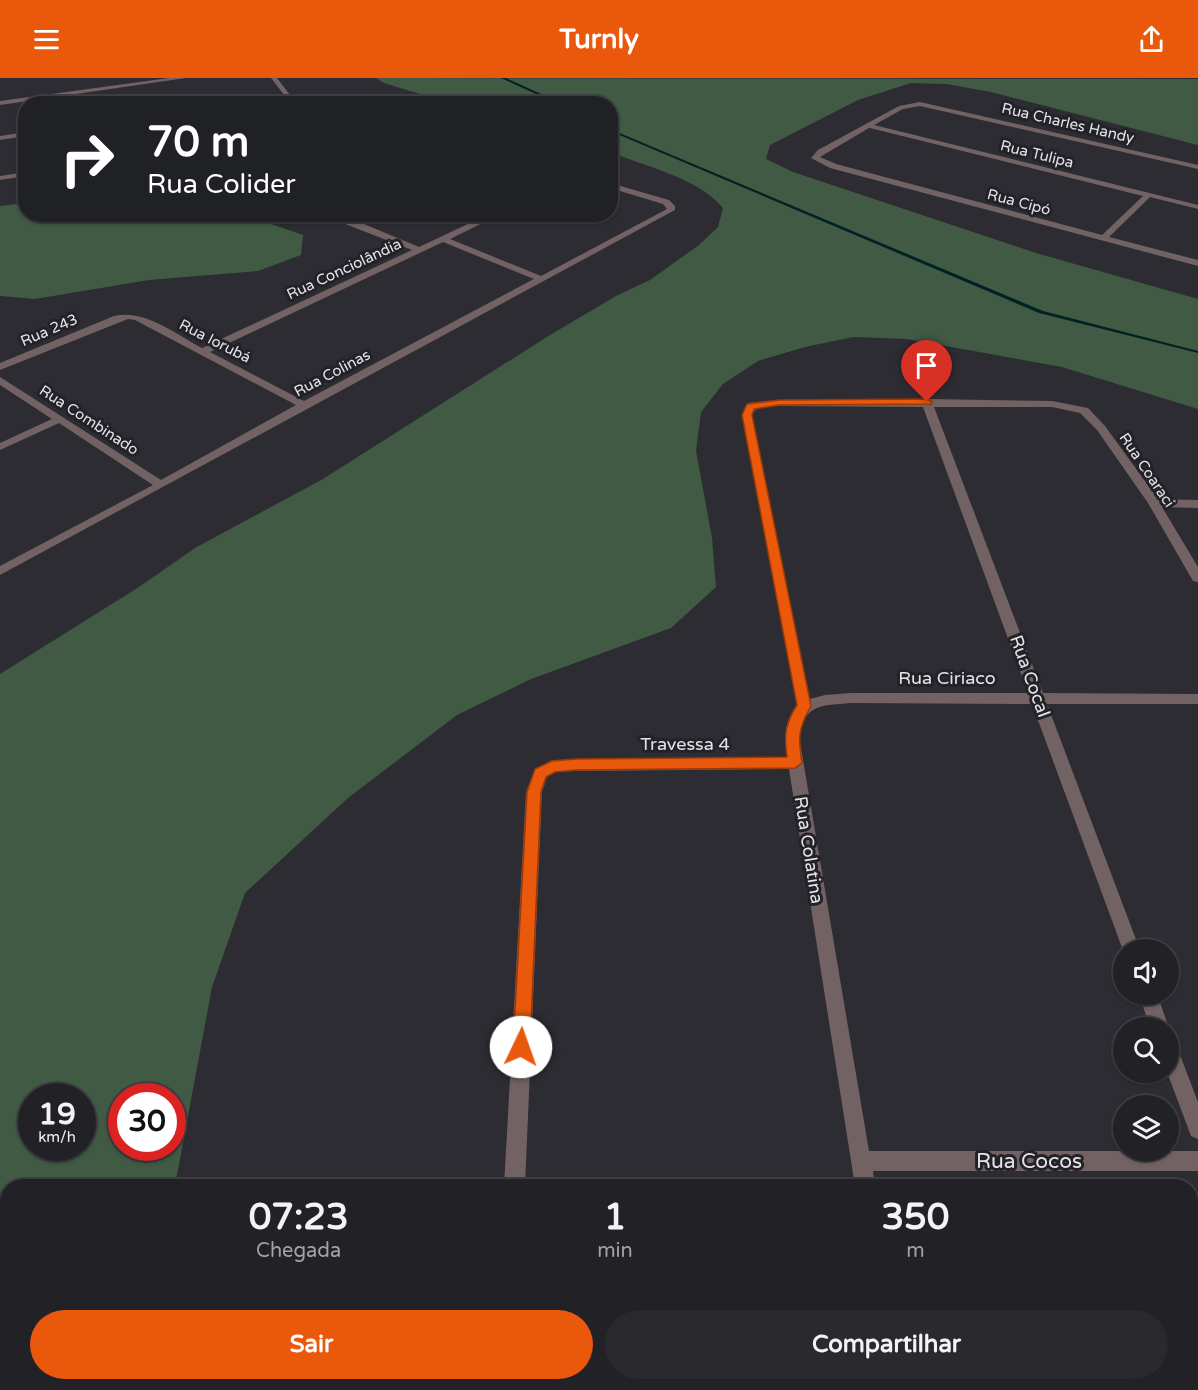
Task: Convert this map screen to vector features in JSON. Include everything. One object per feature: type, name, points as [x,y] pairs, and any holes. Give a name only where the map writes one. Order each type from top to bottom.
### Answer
[{"type":"street","points":[[51,96],[183,78]]},
{"type":"street","points":[[274,78],[288,96]]},
{"type":"street","points":[[0,103],[18,101]]},
{"type":"street","name":"Rua Charles Handy","points":[[833,166],[820,162],[816,157],[907,105],[932,105],[1198,167]]},
{"type":"street","name":"Rua Tulipa","points":[[870,126],[1198,207]]},
{"type":"street","points":[[0,138],[18,135]]},
{"type":"street","name":"Rua Cipó","points":[[833,166],[1198,263]]},
{"type":"street","points":[[0,178],[18,175]]},
{"type":"street","name":"Rua Colinas","points":[[0,571],[304,405],[668,212],[671,208],[666,202],[618,187]]},
{"type":"street","points":[[1103,238],[1148,195]]},
{"type":"street","points":[[348,222],[419,250]]},
{"type":"street","name":"Rua Conciolândia","points":[[203,351],[481,222]]},
{"type":"street","points":[[444,240],[541,279]]},
{"type":"street","name":"Rua Iorubá","points":[[110,321],[122,316],[133,317],[304,405]]},
{"type":"street","name":"Rua 243","points":[[0,367],[110,321]]},
{"type":"street","name":"Rua Combinado","points":[[0,380],[161,485]]},
{"type":"street","name":"Rua Coaraci","points":[[804,706],[747,415],[753,405],[927,402],[1052,404],[1068,406],[1090,414],[1154,503],[1198,578]]},
{"type":"street","name":"Rua Cocal","points":[[927,402],[1127,939]]},
{"type":"street","points":[[0,447],[60,419]]},
{"type":"street","points":[[1154,503],[1198,504]]},
{"type":"street","name":"Rua Ciriaco","points":[[804,706],[825,700],[851,698],[1198,699]]},
{"type":"street","name":"Rua Colatina","points":[[804,706],[795,719],[791,736],[864,1179]]},
{"type":"street","name":"Travessa 4","points":[[514,1179],[534,792],[537,780],[546,769],[576,765],[795,763]]},
{"type":"street","points":[[1179,1078],[1198,1129]]},
{"type":"street","name":"Rua Cocos","points":[[860,1161],[1198,1161]]},
{"type":"green space","points":[[376,78],[1198,79],[1198,145],[991,92],[946,84],[911,83],[858,100],[770,145],[766,159],[793,172],[1036,253],[1198,299],[1198,409],[1062,367],[907,339],[853,337],[805,347],[758,361],[723,384],[701,412],[696,451],[712,538],[716,587],[671,628],[531,679],[457,715],[348,798],[245,893],[212,987],[186,1127],[186,1083],[108,1083],[108,1161],[180,1161],[176,1179],[0,1179],[0,674],[139,587],[195,548],[323,479],[550,335],[616,296],[650,280],[699,245],[718,227],[723,208],[700,188],[671,174],[618,155],[618,96],[426,96],[384,83]]},
{"type":"green space","points":[[18,204],[18,222],[273,222],[271,224],[303,235],[301,255],[258,271],[149,280],[35,299],[0,296],[0,206]]},
{"type":"waterway","points":[[503,78],[544,96]]},
{"type":"waterway","points":[[618,133],[1041,312],[1198,352]]},
{"type":"route","points":[[521,1047],[534,792],[540,773],[552,766],[576,765],[795,763],[791,736],[795,719],[804,706],[751,426],[747,415],[750,406],[779,403],[927,402]]}]
